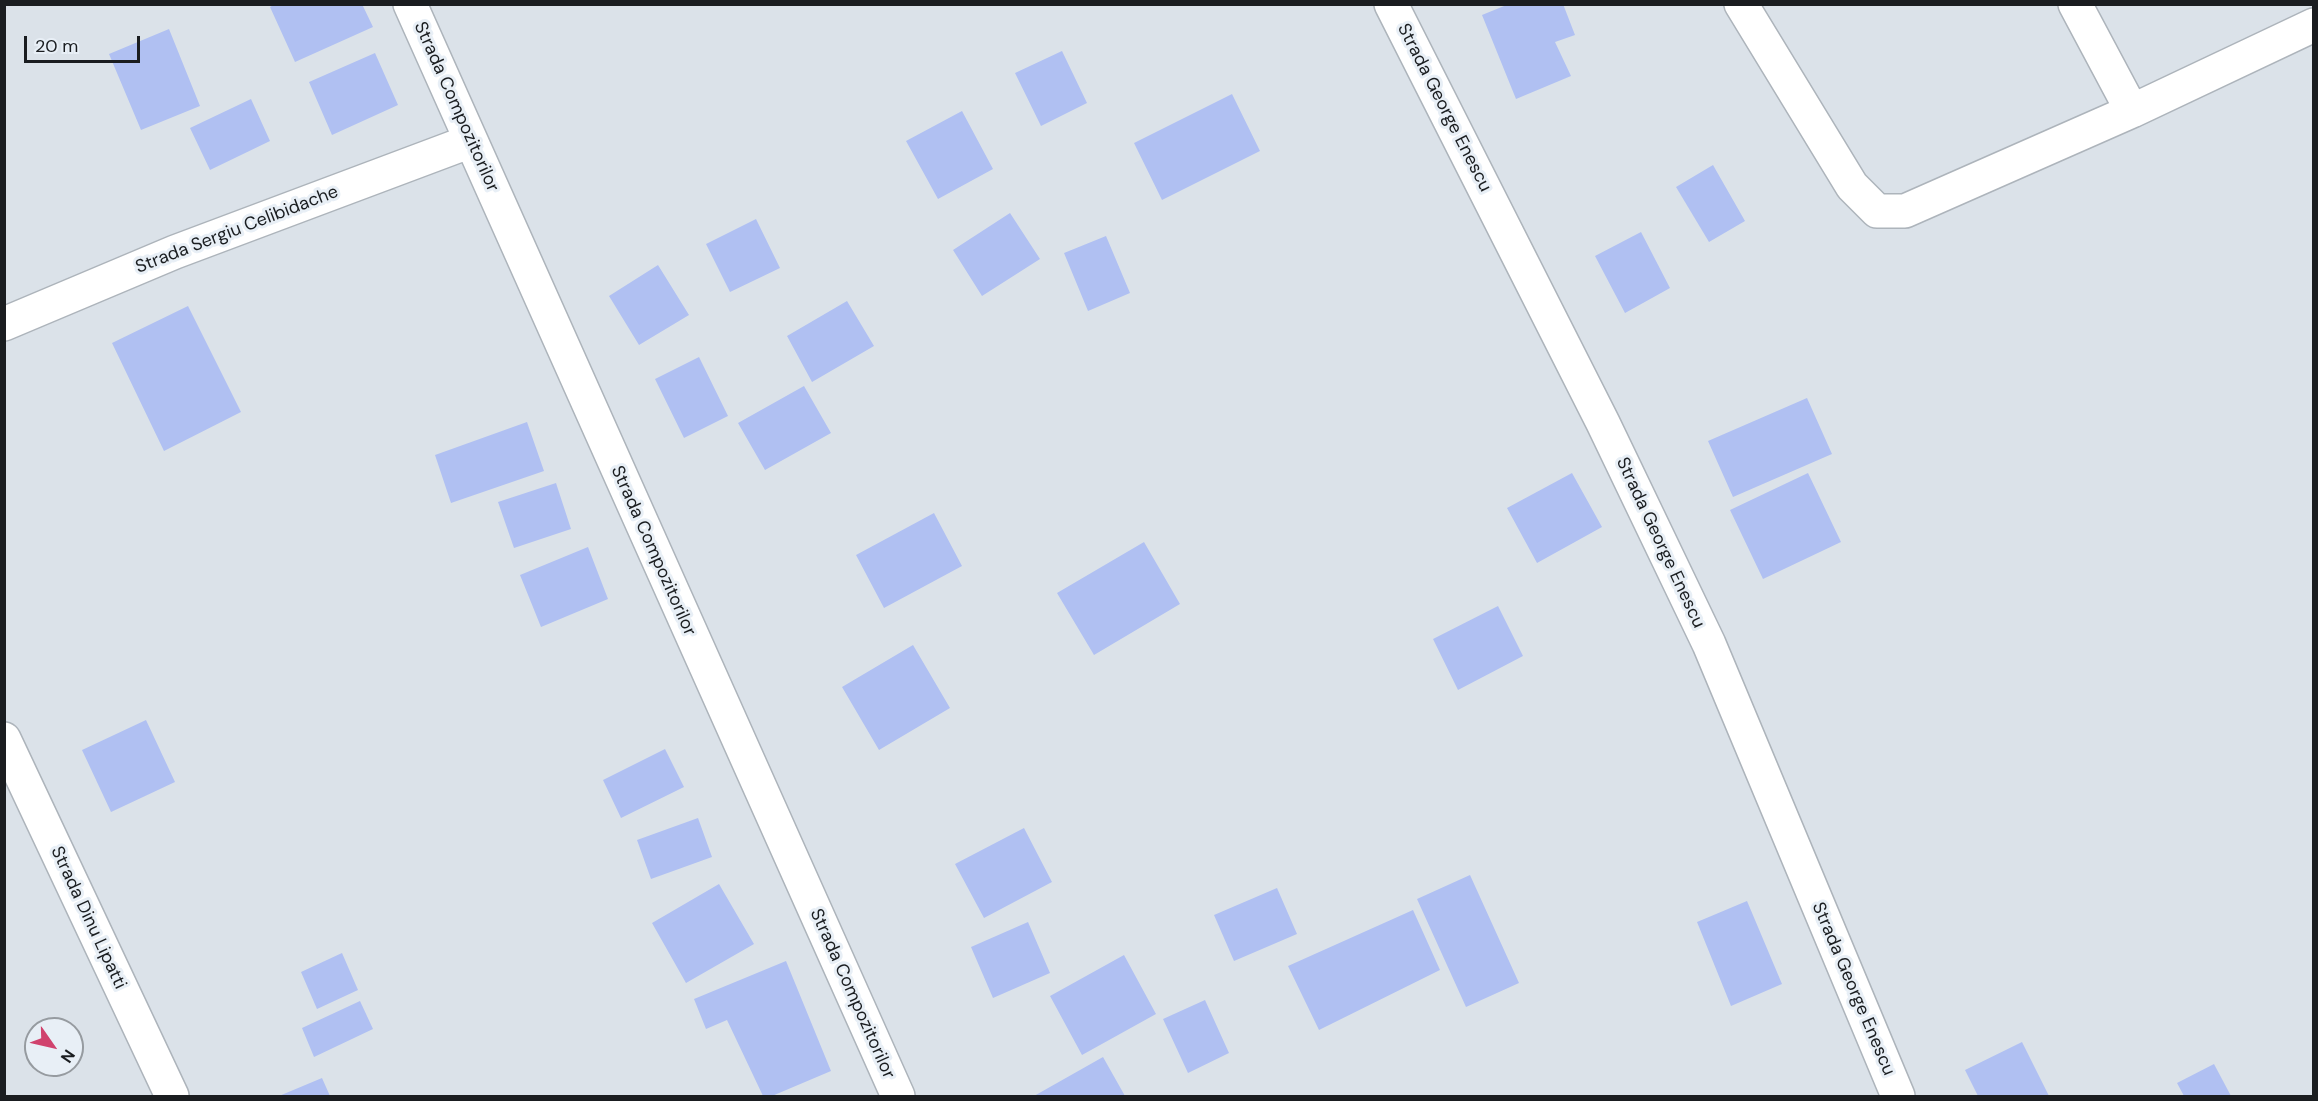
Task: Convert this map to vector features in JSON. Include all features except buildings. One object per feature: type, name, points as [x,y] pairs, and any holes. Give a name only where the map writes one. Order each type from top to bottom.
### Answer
[{"type":"street","name":"Strada Compozitorilor","points":[[410,4],[898,1096]]},
{"type":"street","name":"Strada George Enescu","points":[[1391,4],[1603,423],[1709,645],[1898,1096]]},
{"type":"street","points":[[1741,4],[1852,186],[1878,211],[1905,211],[2132,111],[2313,25]]},
{"type":"street","points":[[2075,4],[2132,111]]},
{"type":"street","name":"Strada Sergiu Celibidache","points":[[4,324],[175,252],[471,141]]},
{"type":"street","name":"Strada Dinu Lipatti","points":[[5,742],[172,1096]]}]
